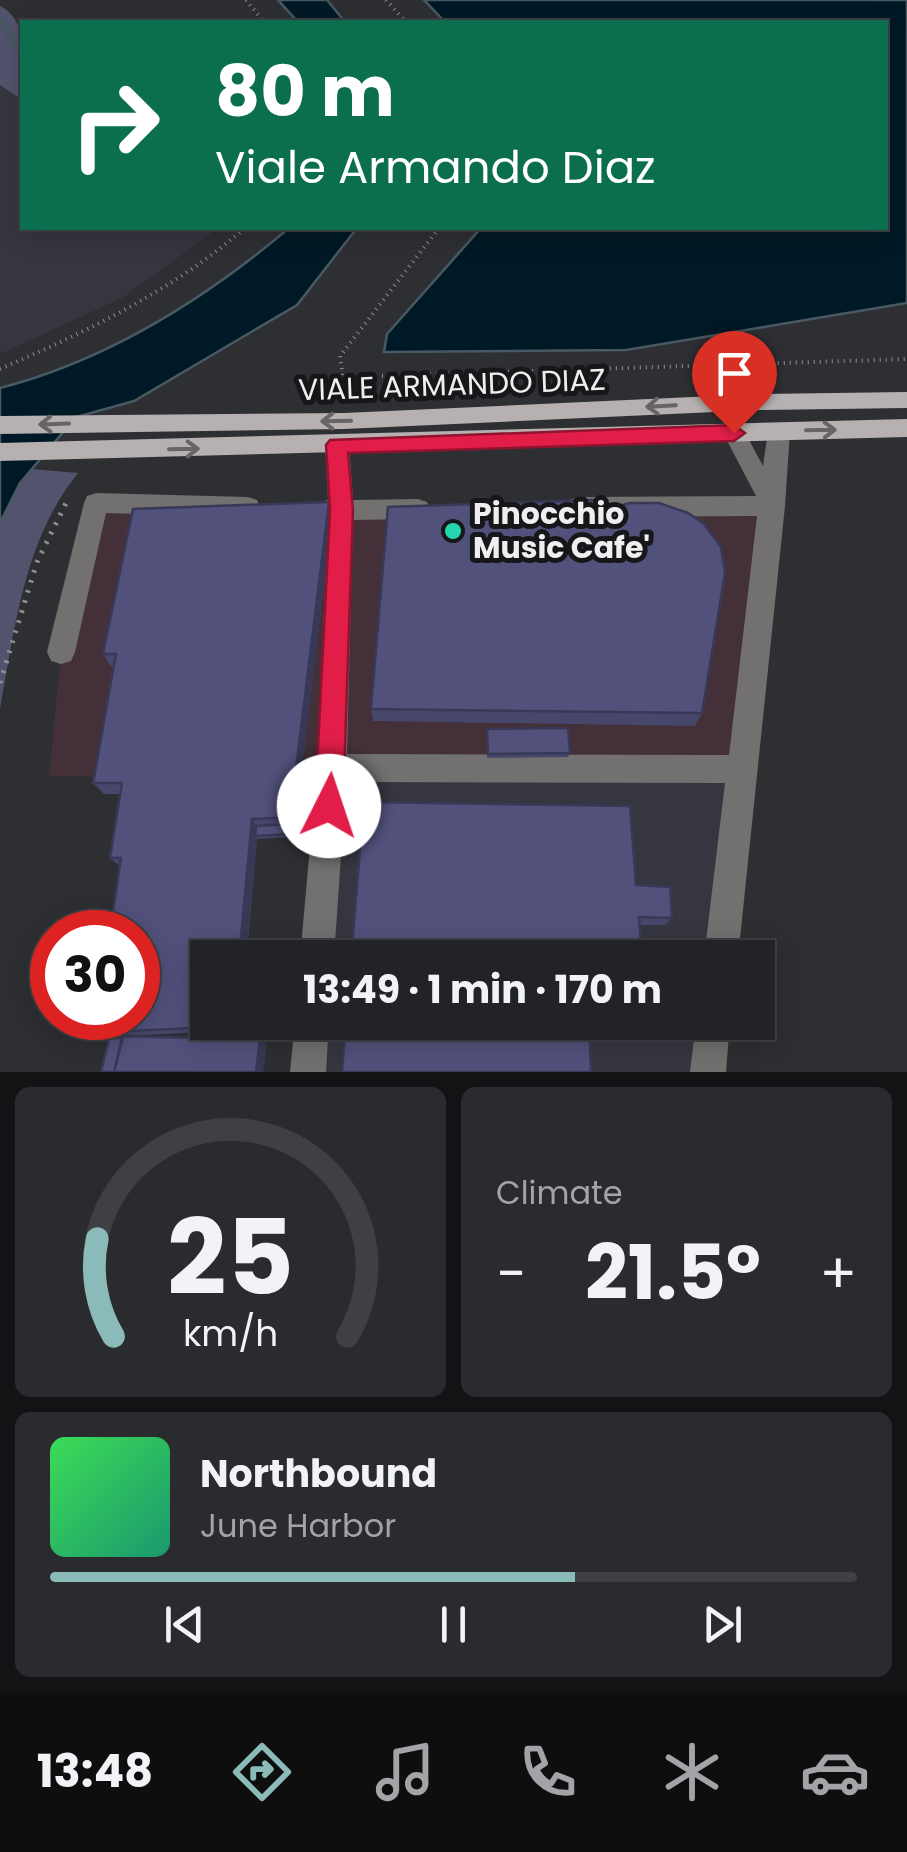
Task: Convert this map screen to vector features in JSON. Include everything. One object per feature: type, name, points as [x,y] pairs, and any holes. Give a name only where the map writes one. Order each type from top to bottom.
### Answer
[{"type":"main road","name":"VIALE ARMANDO DIAZ","points":[[0,426],[344,421],[758,402],[907,400]]},
{"type":"main road","name":"VIALE ARMANDO DIAZ","points":[[0,452],[907,428]]},
{"type":"street","points":[[723,940],[779,431]]},
{"type":"street","points":[[734,433],[773,506]]},
{"type":"street","points":[[318,940],[332,768],[342,510],[337,445]]},
{"type":"street","points":[[61,652],[96,503],[266,508]]},
{"type":"street","points":[[554,507],[773,506]]},
{"type":"street","points":[[304,509],[437,508]]},
{"type":"street","points":[[332,768],[743,769]]},
{"type":"street","points":[[308,1072],[311,1040]]},
{"type":"street","points":[[708,1072],[712,1040]]},
{"type":"path","points":[[246,0],[262,20]]},
{"type":"path","points":[[386,0],[404,20]]},
{"type":"path","points":[[0,369],[136,308],[243,230]]},
{"type":"path","points":[[437,230],[352,335],[340,356],[344,376],[907,359]]},
{"type":"path","points":[[0,683],[46,546],[60,510],[76,487]]},
{"type":"shaded area","points":[[278,0],[327,0],[343,20],[296,20]]},
{"type":"shaded area","points":[[424,0],[907,0],[907,303],[626,350],[384,352],[387,334],[479,230],[888,230],[888,20],[443,20]]},
{"type":"shaded area","points":[[0,6],[10,13],[20,32],[20,99],[0,85]]},
{"type":"shaded area","points":[[0,85],[20,99],[20,230],[215,230],[122,298],[0,354]]},
{"type":"shaded area","points":[[287,230],[355,230],[297,305],[134,401],[76,417],[20,483],[0,523],[0,388],[117,344],[189,302]]},
{"type":"shaded area","points":[[32,469],[78,473],[45,527],[24,585],[0,709],[0,523],[20,483]]},
{"type":"shaded area","points":[[96,503],[341,510],[773,506],[743,769],[332,780],[49,776],[61,652]]},
{"type":"shaded area","points":[[332,768],[743,769],[723,940],[318,940]]},
{"type":"shaded area","points":[[311,1040],[711,1040],[708,1072],[308,1072]]},
{"type":"building","points":[[606,501],[612,508],[630,503],[659,503],[688,513],[704,524],[721,547],[725,573],[702,713],[371,709],[388,507]]},
{"type":"building","points":[[329,502],[290,817],[252,819],[241,940],[190,940],[190,1028],[160,1030],[160,910],[113,910],[121,858],[110,858],[122,783],[93,783],[116,654],[103,654],[133,509]]},
{"type":"building","points":[[568,728],[570,753],[488,754],[487,729]]},
{"type":"building","points":[[364,802],[630,806],[636,885],[670,887],[672,918],[639,917],[641,940],[352,940]]},
{"type":"building","points":[[290,824],[289,834],[255,836],[256,826]]},
{"type":"building","points":[[109,1040],[122,1040],[114,1072],[101,1072]]},
{"type":"building","points":[[122,1040],[260,1040],[256,1072],[114,1072]]},
{"type":"building","points":[[345,1040],[590,1040],[591,1072],[342,1072]]},
{"type":"waterway","points":[[0,19],[20,50]]},
{"type":"place","name":"Pinocchio Music Cafe'","points":[[453,531]]},
{"type":"route","points":[[329,806],[342,510],[337,445],[734,433]]}]
